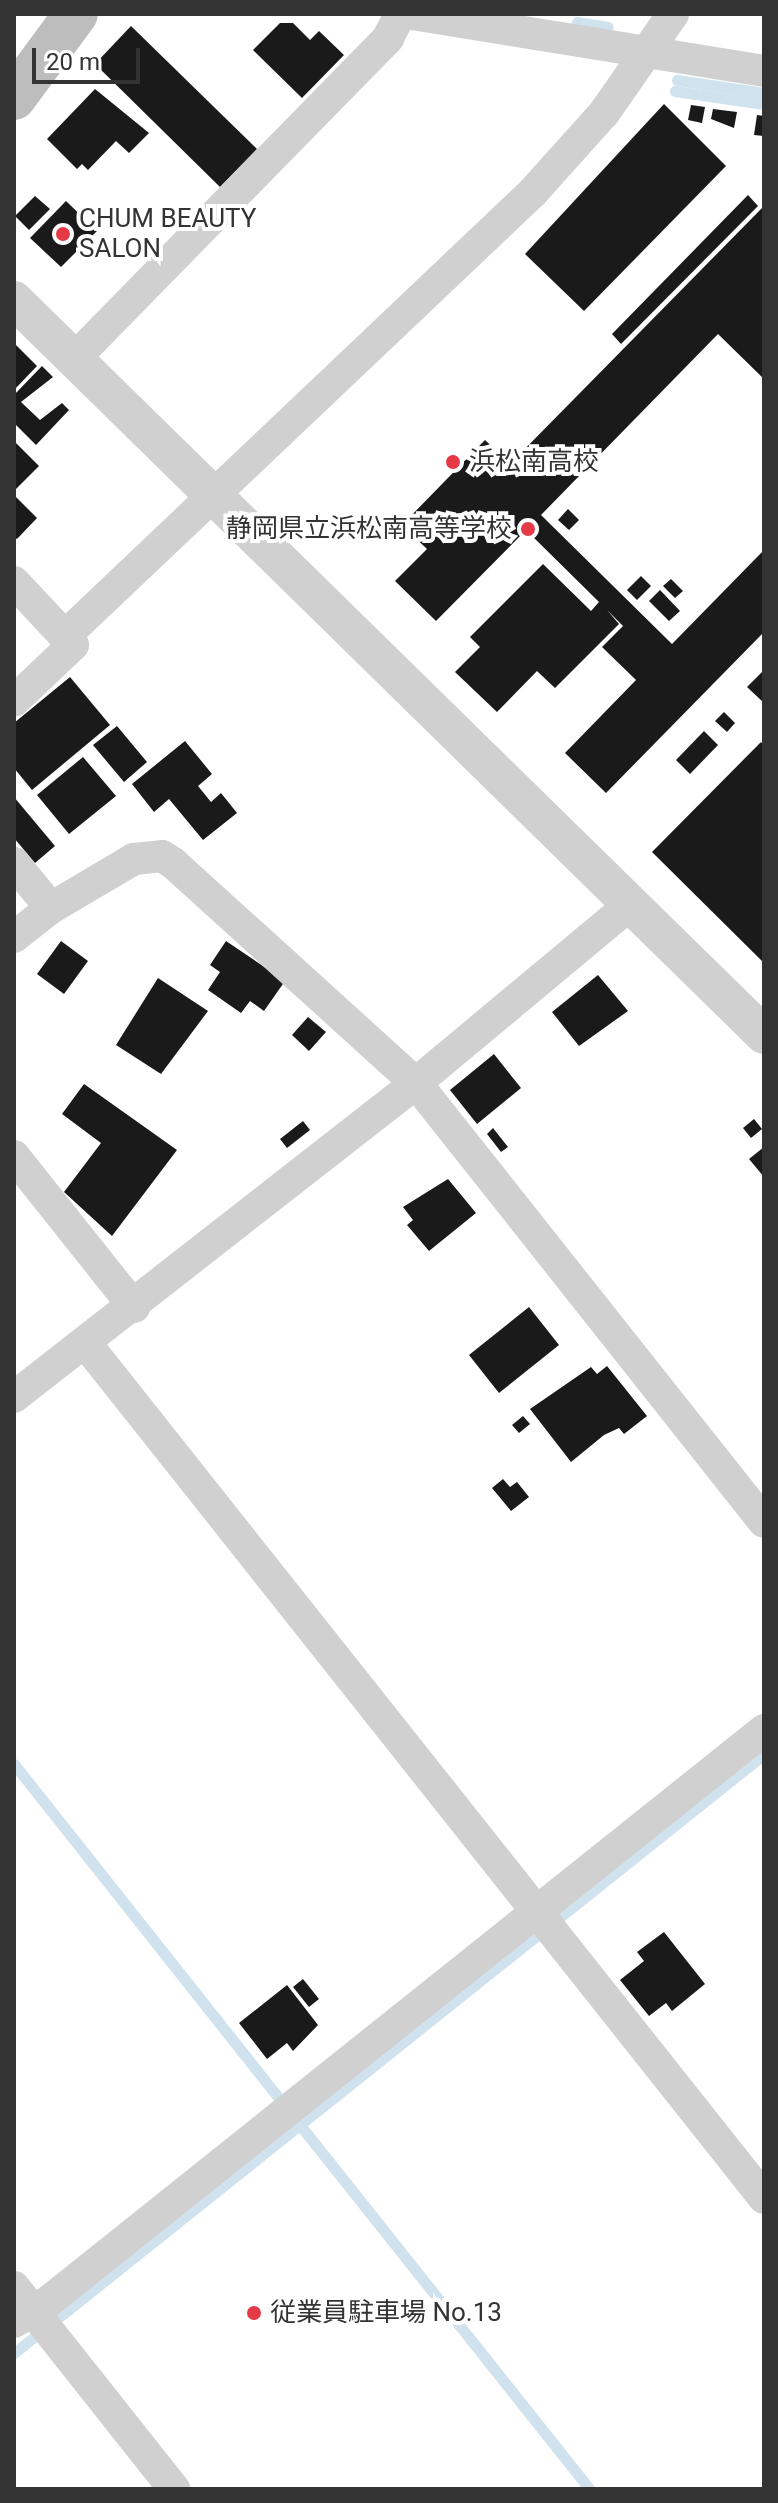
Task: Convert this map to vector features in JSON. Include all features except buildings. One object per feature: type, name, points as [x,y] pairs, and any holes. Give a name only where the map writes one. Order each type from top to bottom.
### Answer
[{"type":"main road","points":[[14,98],[76,14]]},
{"type":"street","points":[[74,359],[388,38],[400,14]]},
{"type":"street","points":[[412,14],[764,71]]},
{"type":"street","points":[[65,636],[533,192],[604,113],[673,14]]},
{"type":"street","points":[[14,300],[764,1035]]},
{"type":"street","points":[[14,582],[73,645],[14,701]]},
{"type":"street","points":[[14,937],[51,908],[134,859],[162,856],[416,1083],[764,1522]]},
{"type":"street","points":[[14,863],[51,908]]},
{"type":"street","points":[[14,1397],[87,1345],[416,1083],[631,904]]},
{"type":"street","points":[[14,1156],[134,1307]]},
{"type":"street","points":[[87,1345],[764,2198]]},
{"type":"street","points":[[174,2489],[31,2315],[544,1921],[764,1730]]},
{"type":"waterway","points":[[577,22],[608,27]]},
{"type":"waterway","points":[[677,80],[764,93]]},
{"type":"waterway","points":[[675,91],[764,104]]},
{"type":"waterway","points":[[14,2353],[764,1754]]},
{"type":"waterway","points":[[14,1764],[283,2103]]},
{"type":"waterway","points":[[296,2120],[589,2489]]},
{"type":"place","name":"CHUM BEAUTY SALON","points":[[63,234]]},
{"type":"place","name":"浜松南高校","points":[[453,462]]},
{"type":"place","name":"静岡県立浜松南高等学校","points":[[528,529]]},
{"type":"place","name":"従業員駐車場 No.13","points":[[254,2313]]}]
